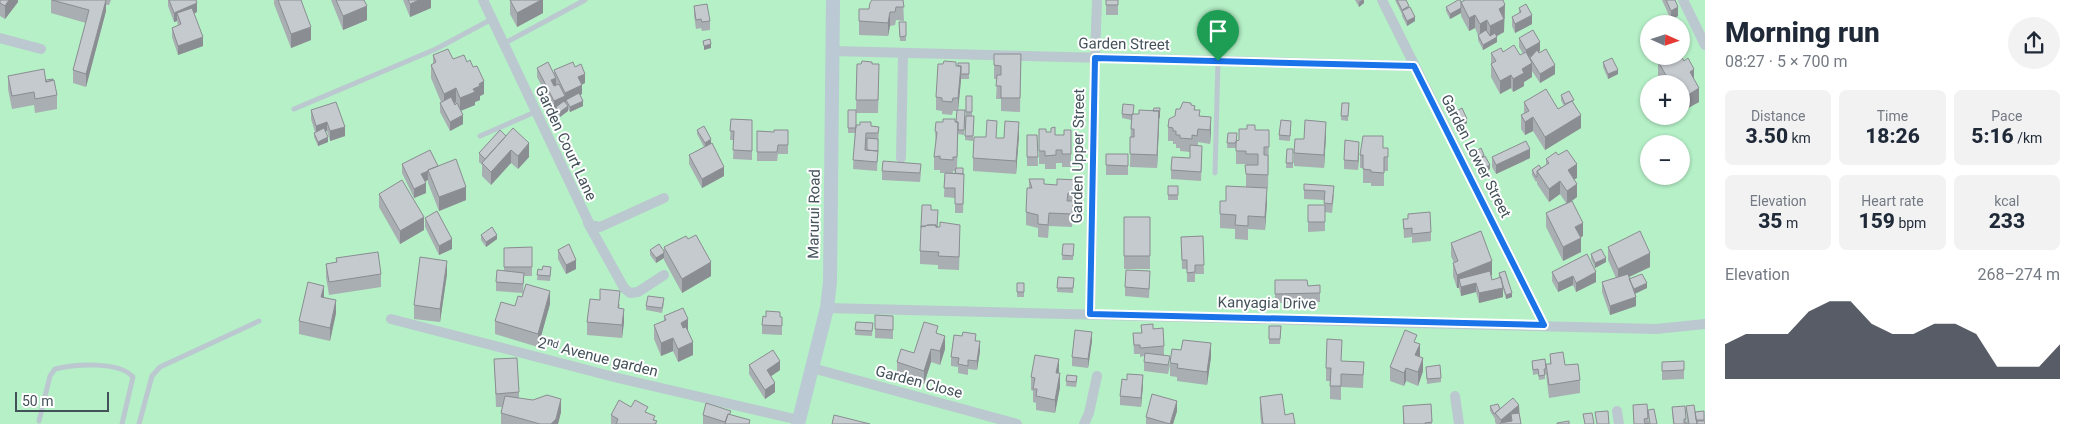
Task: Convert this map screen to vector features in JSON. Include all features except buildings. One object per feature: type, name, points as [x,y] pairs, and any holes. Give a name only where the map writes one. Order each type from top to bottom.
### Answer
[{"type":"street","name":"Garden Court Lane","points":[[483,0],[588,223],[595,227],[600,226],[664,198]]},
{"type":"street","name":"Marurui Road","points":[[798,422],[827,308],[831,241],[833,0]]},
{"type":"street","name":"Garden Upper Street","points":[[1090,314],[1095,58],[1098,0]]},
{"type":"street","name":"Garden Lower Street","points":[[1382,0],[1544,325]]},
{"type":"street","points":[[1684,0],[1705,45]]},
{"type":"street","points":[[0,38],[41,49]]},
{"type":"street","name":"Garden Street","points":[[833,51],[1414,66]]},
{"type":"street","points":[[901,158],[903,53]]},
{"type":"street","points":[[588,223],[624,288],[630,293],[638,292],[664,275]]},
{"type":"street","name":"Kanyagia Drive","points":[[827,308],[1656,329],[1705,324]]},
{"type":"street","name":"2ⁿᵈ Avenue garden","points":[[391,319],[618,378],[798,422]]},
{"type":"street","name":"Garden Close","points":[[812,368],[1017,424]]},
{"type":"street","points":[[1084,424],[1090,413],[1097,376]]},
{"type":"street","points":[[1455,396],[1459,424]]},
{"type":"street","points":[[1617,411],[1619,424]]},
{"type":"lane","points":[[503,44],[585,0]]},
{"type":"lane","points":[[294,110],[436,49],[492,19]]},
{"type":"lane","points":[[1215,172],[1218,61]]},
{"type":"lane","points":[[480,136],[535,112]]},
{"type":"lane","points":[[139,424],[152,376],[160,367],[260,321]]},
{"type":"lane","points":[[39,421],[50,376],[55,369],[98,365],[124,370],[133,377],[122,424]]},
{"type":"green space","points":[[0,0],[1705,0],[1705,424],[0,424]]},
{"type":"route","points":[[1095,58],[1218,61],[1414,66],[1544,325],[1090,314],[1095,58]]}]
